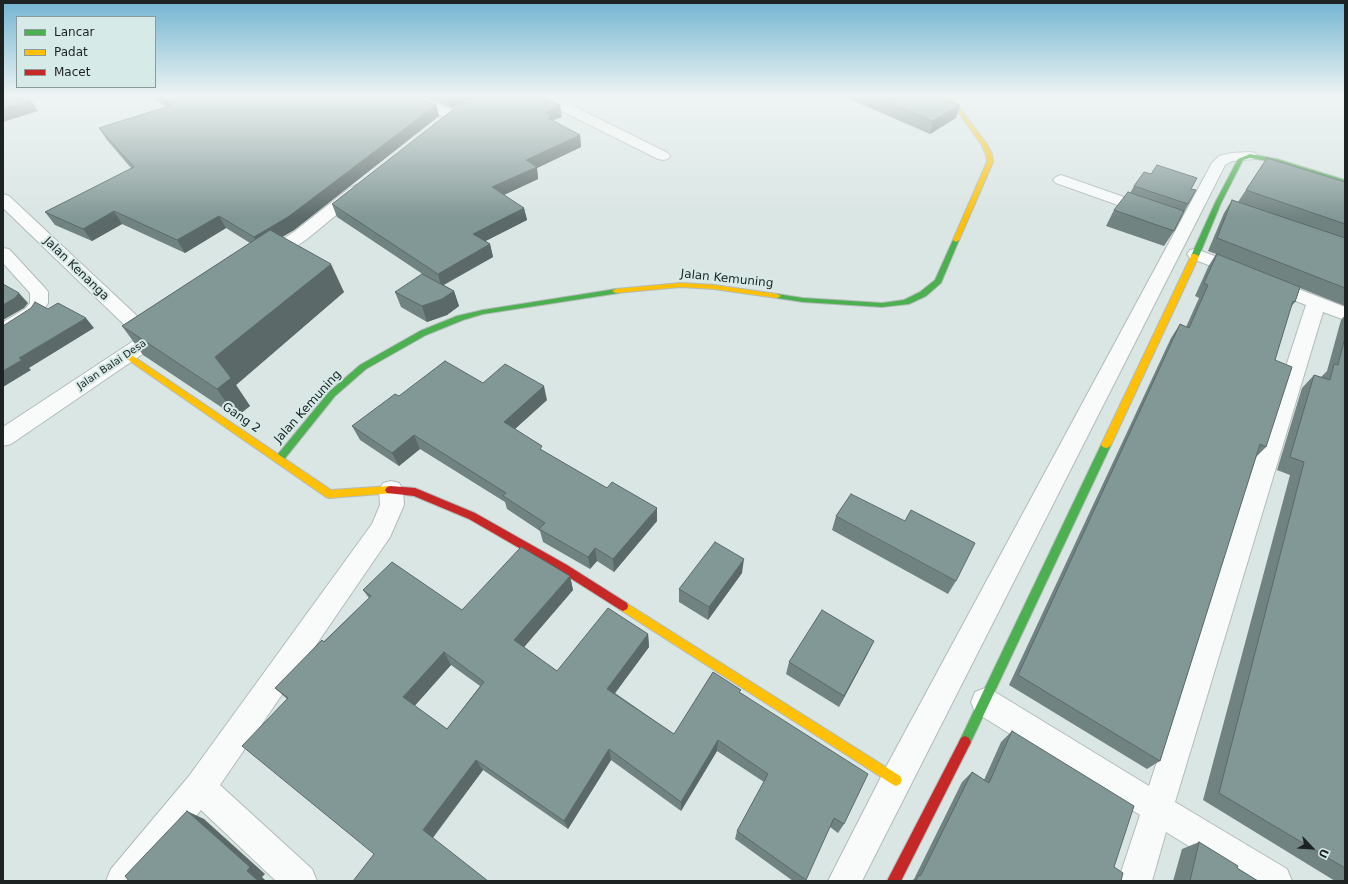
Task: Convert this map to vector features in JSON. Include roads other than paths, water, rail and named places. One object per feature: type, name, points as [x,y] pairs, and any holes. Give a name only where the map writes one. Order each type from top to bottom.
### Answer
[{"type":"street","points":[[624,136],[663,156]]},
{"type":"street","name":"Jalan Kemuning","points":[[279,459],[332,394],[363,367],[423,333],[460,318],[475,314],[595,293],[681,285],[714,287],[803,300],[882,305],[906,302],[923,294],[938,282],[990,162],[989,154],[978,136]]},
{"type":"street","points":[[845,881],[1174,220],[1219,163],[1228,158],[1250,156],[1275,160],[1345,182]]},
{"type":"street","points":[[894,881],[984,702],[1196,254],[1225,206],[1241,159],[1250,156]]},
{"type":"street","points":[[255,267],[301,235],[373,178]]},
{"type":"street","points":[[1061,180],[1174,220]]},
{"type":"street","name":"Jalan Kenanga","points":[[3,199],[150,340]]},
{"type":"street","points":[[3,253],[39,292],[39,302],[32,313],[3,331]]},
{"type":"street","points":[[1196,254],[1345,314]]},
{"type":"street","points":[[1135,881],[1316,303]]},
{"type":"street","name":"Jalan Balai Desa","points":[[3,438],[176,321]]},
{"type":"street","name":"Gang 2","points":[[127,355],[330,494],[391,490],[421,494],[478,520],[563,568],[896,780]]},
{"type":"street","points":[[123,881],[200,787],[380,530],[392,505],[391,490]]},
{"type":"street","points":[[984,702],[1275,881]]},
{"type":"street","points":[[200,787],[300,881]]}]
